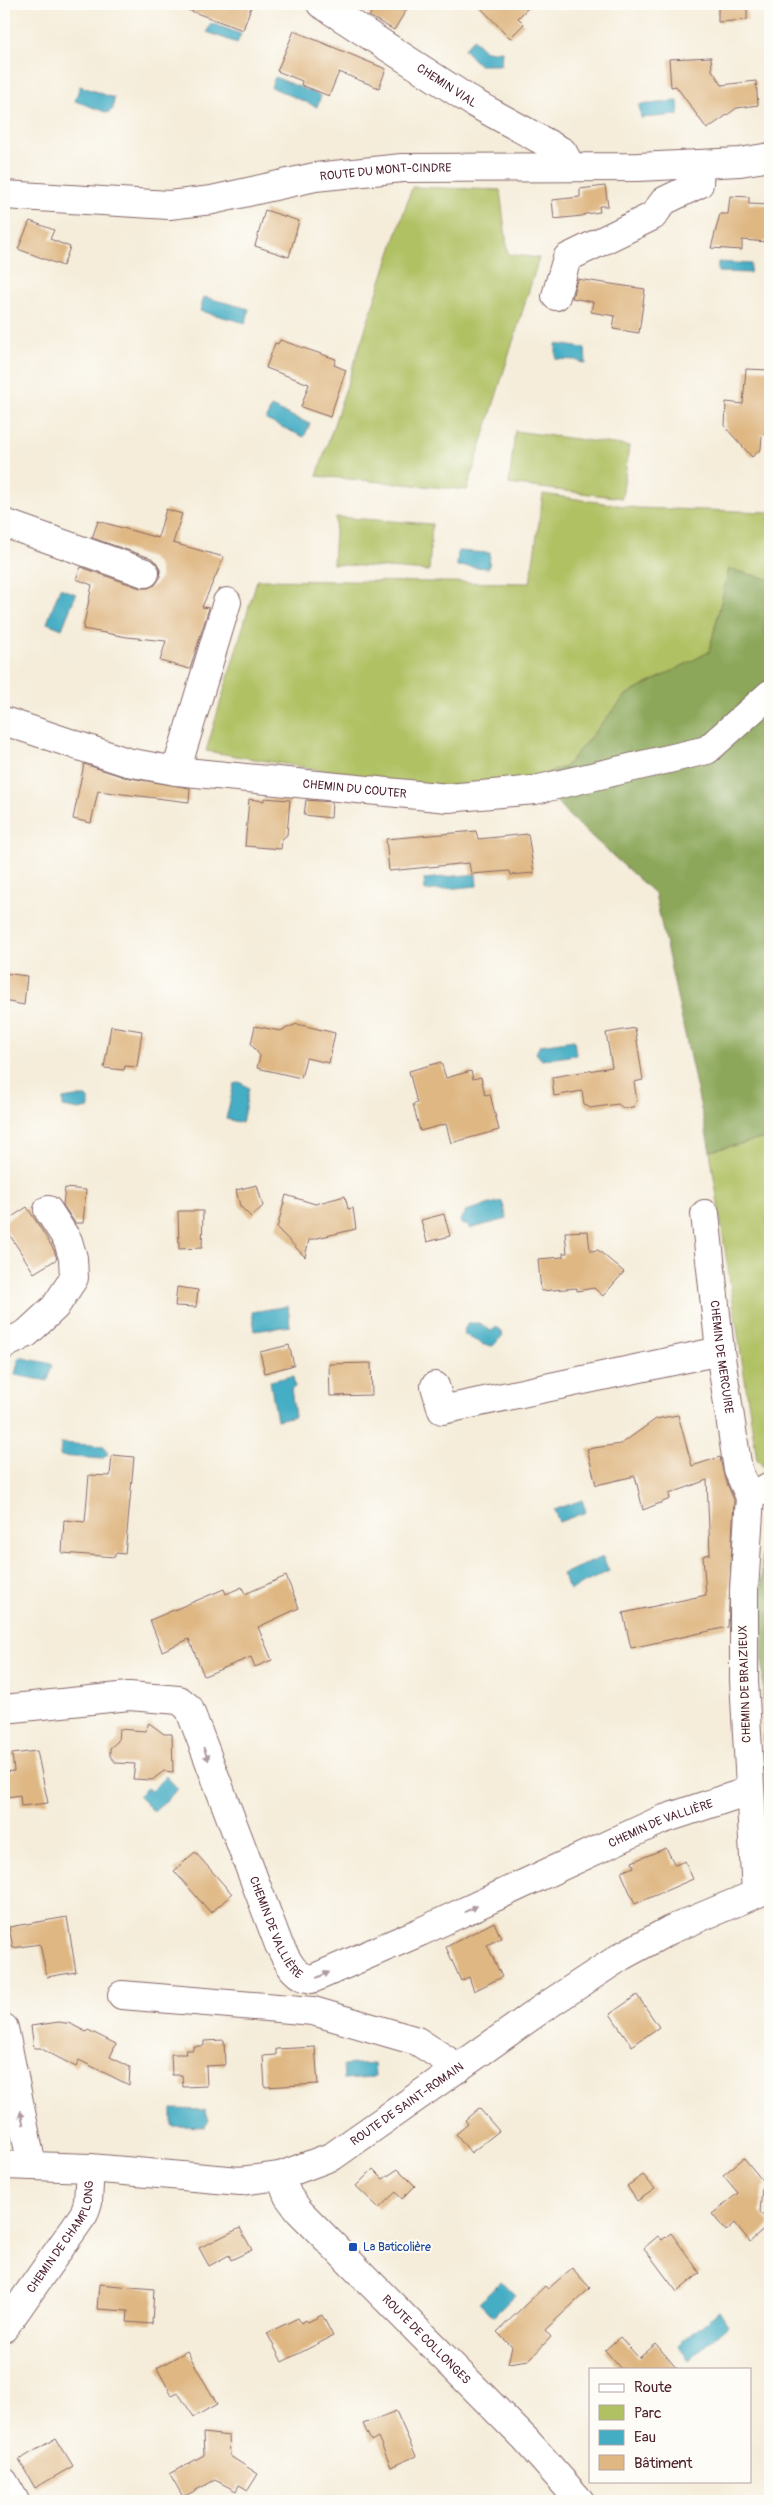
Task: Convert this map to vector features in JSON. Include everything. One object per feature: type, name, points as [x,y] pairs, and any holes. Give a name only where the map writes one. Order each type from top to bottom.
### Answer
[{"type":"street","name":"CHEMIN VIAL","points":[[321,4],[474,103],[563,152],[571,167]]},
{"type":"street","name":"ROUTE DU MONT-CINDRE","points":[[4,195],[169,205],[212,200],[315,177],[402,168],[700,164],[740,162],[770,157]]},
{"type":"street","points":[[556,296],[567,258],[653,216],[664,201],[699,184],[700,164]]},
{"type":"street","points":[[4,523],[145,573]]},
{"type":"street","points":[[176,771],[228,602]]},
{"type":"street","name":"CHEMIN DU COUTER","points":[[4,721],[127,762],[176,771],[448,798],[535,790],[707,750],[770,694]]},
{"type":"street","points":[[4,1345],[28,1334],[55,1307],[74,1278],[73,1258],[68,1241],[48,1210]]},
{"type":"street","name":"CHEMIN DE MERCUIRE","points":[[705,1214],[720,1351],[738,1470],[760,1492]]},
{"type":"street","points":[[435,1386],[442,1410],[720,1351]]},
{"type":"street","name":"CHEMIN DE BRAIZIEUX","points":[[760,1492],[744,1590],[744,1680],[749,1791],[763,1891]]},
{"type":"street","name":"CHEMIN DE VALLIÈRE","points":[[4,1709],[129,1696],[179,1700],[189,1708],[279,1945],[294,1972],[301,1978],[312,1979],[420,1932],[661,1820],[749,1791]]},
{"type":"street","name":"ROUTE DE SAINT-ROMAIN","points":[[4,2165],[90,2168],[240,2180],[280,2176],[333,2156],[543,2008],[622,1956],[670,1930],[763,1891]]},
{"type":"street","points":[[122,1995],[313,2011],[417,2041],[460,2068]]},
{"type":"street","points":[[4,2028],[32,2166]]},
{"type":"street","name":"CHEMIN DE CHAMPLONG","points":[[4,2328],[84,2214],[88,2202],[90,2168]]},
{"type":"street","name":"ROUTE DE COLLONGES","points":[[280,2176],[288,2196],[299,2210],[525,2439],[580,2501]]},
{"type":"street","points":[[4,2482],[15,2501]]},
{"type":"green space","points":[[412,187],[500,190],[508,254],[539,258],[467,490],[317,476]]},
{"type":"green space","points":[[515,431],[629,446],[622,498],[509,484]]},
{"type":"green space","points":[[543,494],[637,508],[770,512],[770,636],[764,633],[769,579],[729,570],[709,652],[626,695],[565,767],[536,777],[447,791],[206,751],[257,580],[530,583]]},
{"type":"green space","points":[[336,517],[432,524],[429,571],[333,564]]},
{"type":"green space","points":[[729,569],[769,579],[764,633],[770,636],[770,1137],[710,1151],[655,894],[569,816],[536,777],[565,767],[626,695],[709,652]]},
{"type":"green space","points":[[770,1137],[770,1467],[765,1469],[757,1459],[710,1151]]},
{"type":"green space","points":[[770,1498],[770,1872],[765,1874],[761,1503]]},
{"type":"water","points":[[211,23],[241,34],[237,43],[207,32]]},
{"type":"water","points":[[473,39],[486,51],[502,51],[501,65],[479,65],[464,49]]},
{"type":"water","points":[[275,77],[321,96],[317,107],[271,87]]},
{"type":"water","points":[[80,86],[114,98],[113,109],[108,113],[75,101]]},
{"type":"water","points":[[678,101],[679,115],[641,118],[639,105]]},
{"type":"water","points":[[718,262],[751,264],[750,273],[718,272]]},
{"type":"water","points":[[204,297],[249,309],[246,323],[200,311]]},
{"type":"water","points":[[556,344],[585,348],[586,364],[575,360],[556,359]]},
{"type":"water","points":[[271,407],[310,424],[304,437],[266,420]]},
{"type":"water","points":[[458,551],[490,553],[489,568],[457,566]]},
{"type":"water","points":[[60,588],[76,594],[62,629],[47,623]]},
{"type":"water","points":[[476,874],[477,886],[425,891],[424,879]]},
{"type":"water","points":[[574,1040],[576,1055],[542,1060],[536,1053],[540,1045]]},
{"type":"water","points":[[240,1082],[249,1088],[242,1123],[226,1119],[234,1084]]},
{"type":"water","points":[[86,1097],[89,1101],[89,1108],[79,1110],[63,1107],[63,1099]]},
{"type":"water","points":[[502,1201],[507,1219],[469,1229],[469,1226],[461,1224],[460,1220],[465,1211]]},
{"type":"water","points":[[288,1306],[290,1326],[255,1331],[252,1312]]},
{"type":"water","points":[[468,1323],[479,1323],[491,1331],[497,1327],[503,1335],[493,1346],[484,1345],[465,1335],[464,1330]]},
{"type":"water","points":[[19,1357],[52,1364],[48,1381],[15,1375]]},
{"type":"water","points":[[293,1376],[295,1387],[291,1389],[295,1416],[277,1420],[270,1381]]},
{"type":"water","points":[[61,1443],[104,1446],[108,1454],[102,1459],[60,1456]]},
{"type":"water","points":[[582,1500],[586,1512],[559,1522],[554,1510]]},
{"type":"water","points":[[603,1557],[609,1571],[570,1590],[562,1574]]},
{"type":"water","points":[[166,1776],[178,1789],[154,1812],[138,1796],[147,1788],[151,1791]]},
{"type":"water","points":[[374,2063],[375,2077],[344,2079],[343,2065]]},
{"type":"water","points":[[172,2109],[205,2110],[209,2120],[205,2127],[172,2126]]},
{"type":"water","points":[[501,2281],[515,2295],[493,2317],[479,2303]]},
{"type":"water","points":[[719,2311],[728,2325],[689,2360],[678,2346]]},
{"type":"building","points":[[178,4],[252,4],[243,30],[177,6]]},
{"type":"building","points":[[377,4],[410,4],[394,30],[369,16]]},
{"type":"building","points":[[477,4],[532,4],[518,18],[524,24],[510,38]]},
{"type":"building","points":[[718,4],[747,4],[747,20],[718,22]]},
{"type":"building","points":[[294,31],[386,69],[379,88],[339,72],[329,96],[301,85],[302,81],[277,71]]},
{"type":"building","points":[[711,57],[712,70],[722,85],[756,81],[758,105],[737,108],[707,129],[676,86],[671,87],[669,59]]},
{"type":"building","points":[[605,186],[608,206],[599,206],[600,212],[554,219],[552,200],[580,197],[580,189]]},
{"type":"building","points":[[730,196],[749,197],[749,204],[770,205],[770,229],[767,229],[767,242],[742,240],[742,250],[711,248],[720,214],[728,214]]},
{"type":"building","points":[[265,210],[299,221],[289,257],[255,246]]},
{"type":"building","points":[[30,221],[54,230],[50,239],[70,247],[63,266],[18,249]]},
{"type":"building","points":[[577,279],[645,289],[639,333],[613,329],[615,316],[591,312],[593,302],[572,298]]},
{"type":"building","points":[[280,340],[336,359],[334,365],[346,370],[330,417],[301,407],[309,384],[266,368],[275,343],[278,344]]},
{"type":"building","points":[[746,369],[770,370],[770,427],[762,435],[761,449],[752,457],[725,427],[726,402],[743,404]]},
{"type":"building","points":[[166,509],[182,514],[173,543],[224,557],[202,607],[209,608],[190,669],[160,661],[166,641],[127,637],[83,629],[92,585],[76,579],[81,567],[140,588],[148,588],[155,585],[160,578],[160,570],[157,563],[151,558],[92,538],[98,521],[158,538]]},
{"type":"building","points":[[84,764],[124,777],[190,788],[189,802],[98,791],[91,823],[73,819]]},
{"type":"building","points":[[264,798],[290,800],[287,835],[282,839],[281,849],[245,846],[249,799],[264,801]]},
{"type":"building","points":[[306,800],[332,802],[331,818],[304,815]]},
{"type":"building","points":[[476,831],[478,839],[528,834],[534,873],[511,875],[510,871],[471,874],[469,863],[389,871],[386,839]]},
{"type":"building","points":[[4,973],[27,976],[24,1005],[4,1001]]},
{"type":"building","points":[[297,1024],[335,1033],[329,1063],[306,1058],[301,1078],[257,1068],[260,1056],[251,1044],[255,1026],[280,1031]]},
{"type":"building","points":[[111,1026],[142,1031],[137,1067],[125,1066],[124,1070],[104,1068]]},
{"type":"building","points":[[635,1028],[643,1080],[634,1082],[637,1101],[633,1107],[623,1108],[618,1104],[590,1108],[584,1104],[582,1091],[554,1096],[552,1077],[612,1067],[606,1033]]},
{"type":"building","points":[[441,1062],[446,1078],[471,1071],[473,1079],[481,1077],[485,1095],[490,1094],[499,1130],[451,1143],[446,1124],[420,1131],[413,1104],[417,1103],[409,1071]]},
{"type":"building","points":[[257,1185],[263,1206],[251,1217],[240,1206],[236,1190]]},
{"type":"building","points":[[65,1188],[86,1190],[83,1223],[75,1223],[63,1205]]},
{"type":"building","points":[[286,1195],[315,1204],[345,1196],[348,1209],[353,1208],[356,1229],[309,1240],[305,1257],[277,1228]]},
{"type":"building","points":[[27,1207],[54,1250],[57,1259],[34,1273],[4,1226],[4,1222]]},
{"type":"building","points":[[178,1211],[203,1211],[202,1248],[179,1249]]},
{"type":"building","points":[[444,1214],[450,1236],[427,1242],[421,1220]]},
{"type":"building","points":[[588,1231],[590,1251],[598,1250],[624,1272],[603,1296],[594,1288],[577,1291],[577,1288],[541,1291],[538,1259],[563,1257],[563,1253],[567,1253],[565,1232]]},
{"type":"building","points":[[177,1287],[198,1290],[196,1307],[175,1306]]},
{"type":"building","points":[[289,1345],[294,1365],[265,1373],[260,1352]]},
{"type":"building","points":[[371,1363],[372,1395],[330,1396],[329,1364]]},
{"type":"building","points":[[678,1415],[692,1466],[720,1457],[724,1476],[734,1500],[728,1627],[631,1648],[623,1613],[706,1595],[703,1556],[710,1554],[707,1480],[669,1494],[670,1499],[643,1510],[635,1476],[596,1485],[587,1449],[621,1444],[656,1419]]},
{"type":"building","points":[[112,1455],[134,1457],[125,1554],[115,1553],[115,1557],[62,1553],[64,1520],[85,1522],[89,1475],[110,1476]]},
{"type":"building","points":[[286,1576],[299,1608],[258,1627],[272,1660],[255,1667],[251,1657],[204,1676],[189,1639],[162,1651],[150,1620],[224,1589],[226,1594],[242,1587],[245,1594]]},
{"type":"building","points":[[149,1723],[164,1734],[172,1734],[173,1772],[164,1771],[152,1780],[133,1779],[135,1764],[116,1763],[110,1756],[110,1748],[118,1741],[119,1729],[145,1731]]},
{"type":"building","points":[[37,1751],[48,1803],[21,1806],[20,1795],[7,1797],[4,1772],[14,1771],[12,1754]]},
{"type":"building","points":[[666,1848],[675,1865],[685,1861],[693,1879],[635,1904],[621,1872],[634,1867],[632,1862]]},
{"type":"building","points":[[195,1852],[232,1894],[211,1913],[174,1871]]},
{"type":"building","points":[[67,1917],[76,1972],[47,1977],[40,1944],[13,1948],[9,1927]]},
{"type":"building","points":[[494,1922],[501,1938],[487,1945],[502,1977],[474,1991],[469,1977],[461,1981],[446,1947]]},
{"type":"building","points":[[637,1995],[659,2027],[632,2046],[610,2014]]},
{"type":"building","points":[[59,2022],[71,2024],[86,2032],[88,2030],[116,2044],[110,2057],[130,2067],[129,2085],[79,2060],[76,2067],[40,2048],[34,2048],[31,2026]]},
{"type":"building","points":[[224,2040],[225,2065],[206,2066],[207,2086],[183,2087],[182,2075],[172,2075],[171,2054],[186,2054],[185,2050],[193,2050],[193,2046],[204,2046],[204,2041]]},
{"type":"building","points":[[315,2047],[318,2084],[265,2087],[263,2056],[276,2055],[276,2049]]},
{"type":"building","points":[[479,2108],[499,2131],[471,2153],[456,2134],[468,2124],[465,2120]]},
{"type":"building","points":[[744,2158],[766,2185],[762,2188],[760,2212],[770,2224],[750,2242],[735,2223],[726,2231],[712,2214],[738,2193],[723,2175]]},
{"type":"building","points":[[373,2169],[383,2179],[398,2169],[415,2186],[402,2199],[396,2192],[379,2208],[356,2186]]},
{"type":"building","points":[[643,2175],[655,2189],[637,2201],[627,2186]]},
{"type":"building","points":[[240,2228],[252,2250],[231,2260],[229,2255],[209,2266],[199,2248]]},
{"type":"building","points":[[671,2233],[700,2273],[677,2292],[644,2248],[658,2236],[662,2240]]},
{"type":"building","points":[[572,2268],[590,2288],[545,2330],[551,2337],[529,2360],[508,2363],[512,2347],[497,2332],[545,2286],[548,2289]]},
{"type":"building","points":[[99,2284],[154,2289],[152,2324],[127,2322],[128,2311],[97,2309]]},
{"type":"building","points":[[322,2315],[333,2336],[282,2362],[267,2333],[298,2318],[301,2323],[306,2320],[308,2322]]},
{"type":"building","points":[[620,2337],[639,2358],[656,2344],[676,2368],[620,2368],[605,2350]]},
{"type":"building","points":[[187,2351],[217,2404],[194,2417],[178,2393],[172,2396],[157,2368]]},
{"type":"building","points":[[396,2411],[416,2456],[391,2467],[378,2437],[371,2441],[363,2424]]},
{"type":"building","points":[[203,2433],[229,2436],[230,2456],[258,2474],[248,2490],[239,2485],[236,2491],[215,2480],[183,2497],[170,2474],[204,2455]]},
{"type":"building","points":[[56,2438],[73,2466],[35,2488],[19,2460]]},
{"type":"place","name":"La Baticolière","points":[[353,2247]]}]
